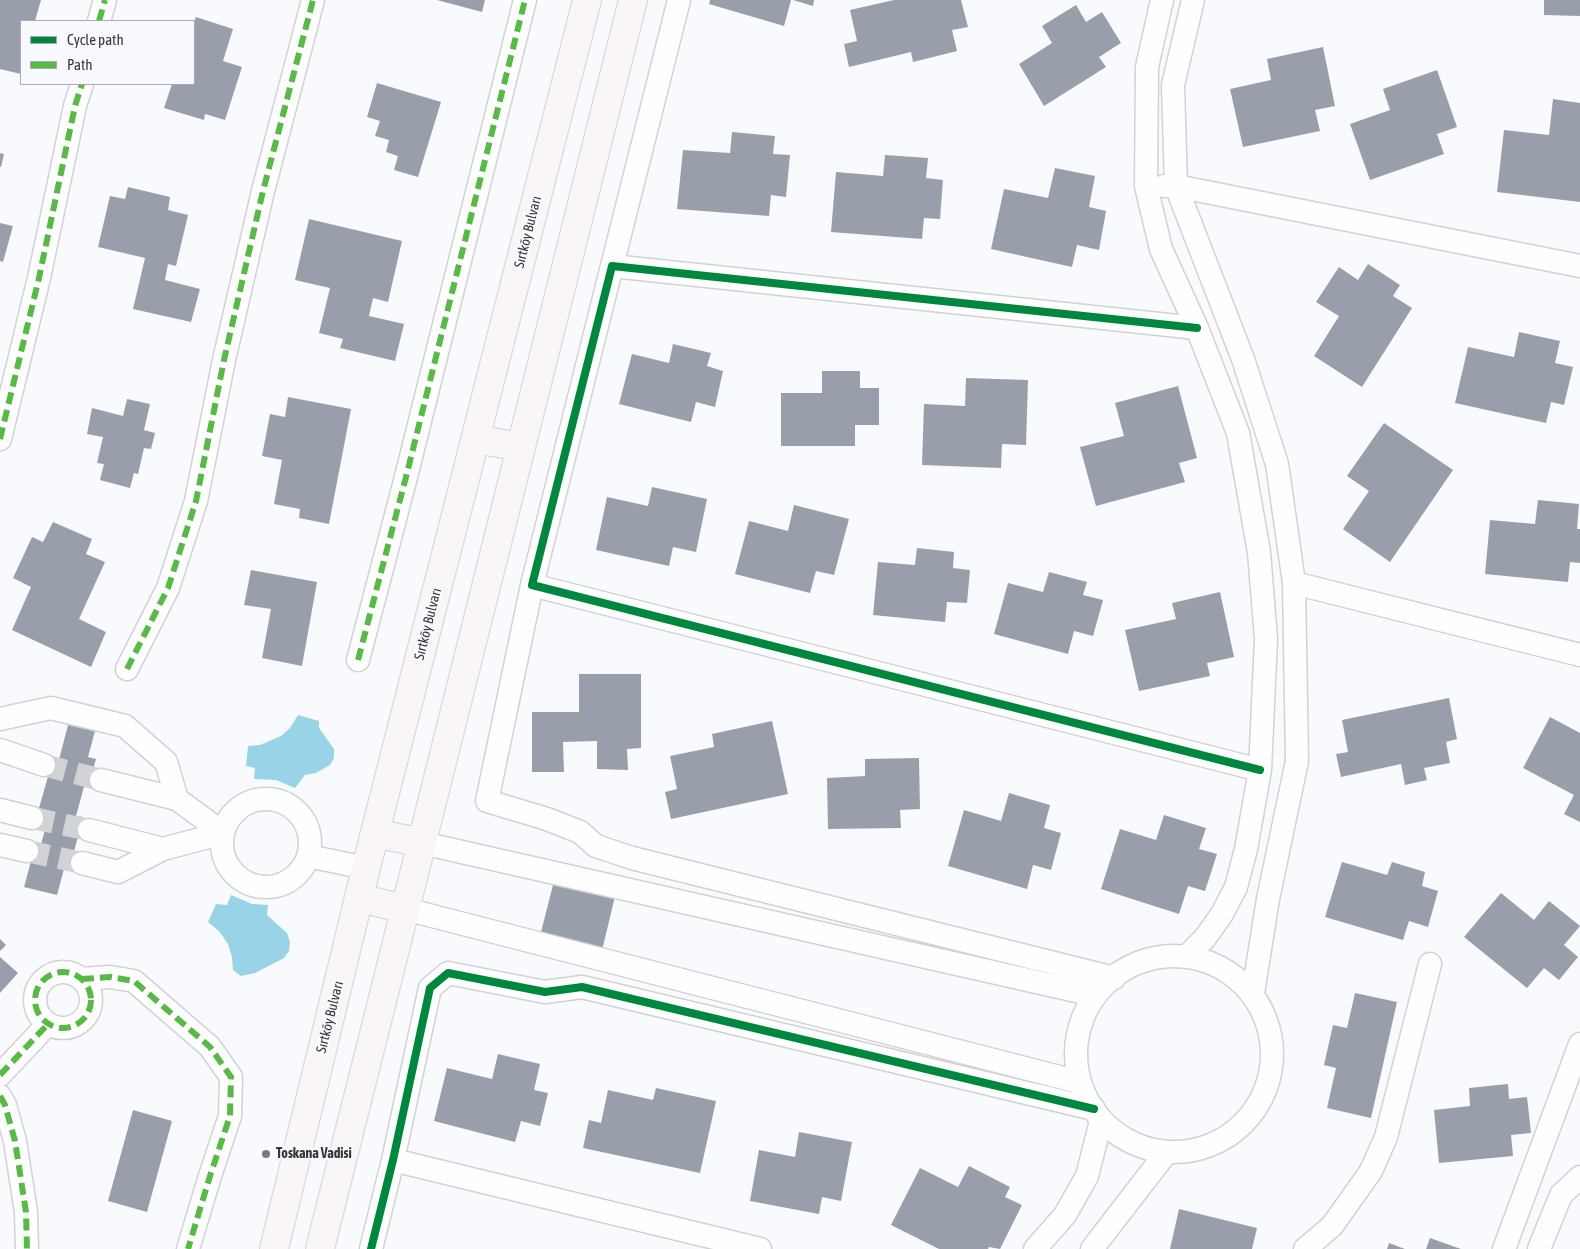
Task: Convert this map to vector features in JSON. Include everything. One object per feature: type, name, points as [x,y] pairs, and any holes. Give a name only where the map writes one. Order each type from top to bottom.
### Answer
[{"type":"main road","name":"Sırtköy Bulvarı","points":[[274,1249],[366,868],[587,0]]},
{"type":"main road","points":[[320,1249],[633,0]]},
{"type":"main road","points":[[475,439],[521,447]]},
{"type":"main road","points":[[375,833],[422,843]]},
{"type":"main road","points":[[359,898],[405,909]]},
{"type":"street","points":[[99,20],[105,0]]},
{"type":"street","points":[[127,669],[168,588],[196,501],[224,360],[263,191],[312,0]]},
{"type":"street","points":[[358,660],[406,477],[525,0]]},
{"type":"street","points":[[679,0],[532,585],[487,801],[563,825],[580,832],[596,846],[632,858],[1114,978]]},
{"type":"street","points":[[1162,0],[1147,67],[1146,186],[1161,249],[1197,328],[1238,433],[1259,552],[1266,639],[1260,770],[1246,848],[1236,887],[1222,914],[1204,938],[1186,957]]},
{"type":"street","points":[[1193,0],[1173,84],[1176,186],[1243,359],[1277,464],[1294,583],[1297,760],[1268,899],[1253,993]]},
{"type":"street","points":[[0,439],[37,288],[75,106],[82,85]]},
{"type":"street","points":[[1146,186],[1176,186],[1580,266]]},
{"type":"street","points":[[612,266],[1197,328]]},
{"type":"street","points":[[1294,583],[1580,655]]},
{"type":"street","points":[[532,585],[1260,770]]},
{"type":"street","points":[[0,719],[51,708],[125,726],[166,762],[177,799]]},
{"type":"street","points":[[0,750],[44,765]]},
{"type":"street","points":[[101,780],[177,799],[223,833]]},
{"type":"street","points":[[264,799],[278,800],[291,806],[301,816],[308,829],[308,856],[300,870],[289,880],[275,886],[260,886],[246,882],[234,874],[226,861],[222,847],[223,833],[228,820],[238,809],[250,802],[264,799]]},
{"type":"street","points":[[0,810],[32,818]]},
{"type":"street","points":[[89,830],[163,849]]},
{"type":"street","points":[[82,864],[118,872],[163,849],[223,833]]},
{"type":"street","points":[[422,843],[1094,995]]},
{"type":"street","points":[[0,845],[27,851]]},
{"type":"street","points":[[308,856],[366,868]]},
{"type":"street","points":[[405,909],[1079,1082]]},
{"type":"street","points":[[1173,954],[1218,964],[1253,993],[1271,1034],[1270,1080],[1248,1120],[1211,1146],[1166,1153],[1130,1143],[1097,1115],[1079,1082],[1076,1036],[1094,995],[1129,965],[1173,954]]},
{"type":"street","points":[[1305,1249],[1332,1226],[1371,1171],[1386,1137],[1430,964]]},
{"type":"street","points":[[371,1249],[393,1160],[430,988],[448,973],[545,992],[582,987],[1097,1115]]},
{"type":"street","points":[[56,974],[74,974],[82,979],[88,986],[91,995],[91,1004],[83,1021],[75,1026],[66,1028],[56,1028],[48,1024],[41,1018],[37,1010],[37,992],[41,984],[56,974]]},
{"type":"street","points":[[82,979],[110,977],[134,981],[210,1047],[231,1077],[230,1116],[188,1249]]},
{"type":"street","points":[[0,1075],[48,1024]]},
{"type":"street","points":[[1504,1249],[1580,1044]]},
{"type":"street","points":[[0,1096],[5,1105],[15,1141],[26,1212],[27,1249]]},
{"type":"street","points":[[1035,1249],[1064,1215],[1087,1176],[1097,1115]]},
{"type":"street","points":[[1092,1249],[1166,1153]]},
{"type":"street","points":[[393,1160],[760,1249]]},
{"type":"street","points":[[1539,1249],[1561,1195],[1580,1177]]},
{"type":"water","points":[[298,715],[319,721],[319,728],[334,749],[334,758],[330,765],[316,773],[305,775],[295,788],[276,780],[254,779],[255,768],[246,766],[248,746],[260,745],[281,736],[290,728]]},
{"type":"water","points":[[231,895],[252,904],[268,905],[267,915],[287,933],[290,942],[289,951],[284,958],[255,973],[241,976],[233,970],[228,944],[219,931],[208,922],[216,904],[227,905]]},
{"type":"building","points":[[0,0],[41,0],[35,20],[20,20],[20,74],[0,69]]},
{"type":"building","points":[[437,0],[485,0],[482,12]]},
{"type":"building","points":[[710,0],[791,0],[784,26],[709,4]]},
{"type":"building","points":[[793,0],[814,0],[813,6]]},
{"type":"building","points":[[894,0],[961,0],[968,27],[952,30],[957,51],[913,62],[911,52],[849,67],[844,44],[857,41],[850,10]]},
{"type":"building","points":[[1544,0],[1580,0],[1580,16],[1544,15]]},
{"type":"building","points":[[1076,5],[1086,22],[1102,12],[1121,43],[1099,57],[1106,67],[1044,106],[1019,64],[1052,43],[1042,26]]},
{"type":"building","points":[[196,17],[233,29],[223,61],[242,67],[225,120],[205,114],[204,120],[164,108],[172,85],[195,85]]},
{"type":"building","points":[[1323,47],[1335,106],[1315,110],[1320,131],[1243,147],[1230,89],[1271,80],[1267,59]]},
{"type":"building","points":[[1437,70],[1457,127],[1437,134],[1444,154],[1370,180],[1350,124],[1390,110],[1383,89]]},
{"type":"building","points":[[377,83],[441,102],[418,177],[394,170],[398,156],[386,152],[389,140],[375,136],[380,121],[367,117]]},
{"type":"building","points":[[1553,99],[1580,103],[1580,202],[1497,192],[1504,130],[1549,135]]},
{"type":"building","points":[[732,132],[775,136],[773,154],[790,155],[786,197],[771,195],[769,216],[677,209],[683,150],[730,153]]},
{"type":"building","points":[[0,153],[4,154],[1,167],[0,167]]},
{"type":"building","points":[[885,155],[928,158],[926,178],[943,180],[940,219],[924,218],[922,239],[831,232],[836,172],[883,176]]},
{"type":"building","points":[[1055,168],[1095,176],[1089,207],[1106,211],[1099,250],[1077,245],[1072,267],[991,249],[1004,189],[1048,198]]},
{"type":"building","points":[[128,187],[170,197],[168,210],[188,215],[176,266],[168,264],[165,280],[200,289],[191,322],[133,309],[145,258],[98,247],[110,196],[125,199]]},
{"type":"building","points":[[309,219],[402,241],[388,302],[373,298],[369,316],[404,324],[395,361],[340,348],[343,339],[319,333],[330,288],[295,280]]},
{"type":"building","points":[[0,223],[13,226],[3,262],[0,261]]},
{"type":"building","points":[[1368,264],[1400,285],[1393,296],[1412,308],[1362,387],[1314,356],[1339,316],[1316,302],[1339,267],[1358,280]]},
{"type":"building","points":[[1519,332],[1560,341],[1555,363],[1573,367],[1564,405],[1551,402],[1546,423],[1455,403],[1468,347],[1514,357]]},
{"type":"building","points":[[673,344],[711,353],[707,366],[723,371],[715,407],[696,402],[691,422],[619,404],[632,354],[669,363]]},
{"type":"building","points":[[822,371],[860,371],[860,388],[879,388],[879,425],[855,425],[855,446],[781,446],[781,393],[822,393]]},
{"type":"building","points":[[966,378],[1028,380],[1026,445],[1002,444],[1001,468],[922,465],[924,404],[965,406]]},
{"type":"building","points":[[1178,386],[1197,458],[1179,463],[1185,482],[1096,506],[1080,447],[1124,436],[1115,403]]},
{"type":"building","points":[[288,397],[351,409],[329,524],[299,518],[300,509],[274,504],[282,460],[262,456],[270,414],[285,417]]},
{"type":"building","points":[[127,399],[150,404],[144,430],[155,433],[151,449],[144,448],[138,474],[134,473],[130,488],[100,480],[104,464],[97,463],[103,437],[87,434],[92,408],[123,416]]},
{"type":"building","points":[[1384,423],[1453,470],[1390,562],[1343,529],[1369,491],[1347,476]]},
{"type":"building","points":[[652,487],[707,499],[696,552],[673,547],[669,566],[596,550],[607,497],[648,506]]},
{"type":"building","points":[[1538,500],[1579,504],[1577,529],[1580,529],[1580,563],[1570,562],[1568,582],[1485,574],[1490,520],[1535,524]]},
{"type":"building","points":[[794,505],[849,519],[834,575],[816,571],[810,593],[735,574],[749,521],[788,531]]},
{"type":"building","points":[[53,522],[92,539],[86,554],[105,562],[79,619],[106,632],[91,667],[12,630],[31,587],[13,578],[32,537],[43,542]]},
{"type":"building","points":[[917,548],[954,552],[953,568],[970,570],[967,603],[947,602],[945,622],[873,615],[878,562],[915,565]]},
{"type":"building","points":[[251,570],[317,582],[302,666],[262,658],[271,609],[244,605]]},
{"type":"building","points":[[1049,572],[1087,582],[1083,595],[1103,600],[1093,636],[1074,631],[1068,654],[994,634],[1008,583],[1043,592]]},
{"type":"building","points":[[1220,592],[1234,657],[1207,663],[1210,676],[1139,691],[1125,630],[1176,619],[1172,603]]},
{"type":"building","points":[[579,674],[641,674],[641,748],[627,749],[628,770],[597,769],[597,741],[563,742],[564,772],[532,772],[532,712],[579,712]]},
{"type":"building","points":[[1449,698],[1457,739],[1446,742],[1450,763],[1424,768],[1427,780],[1405,785],[1401,764],[1341,777],[1336,754],[1348,752],[1342,720]]},
{"type":"building","points":[[1550,717],[1580,733],[1580,822],[1564,814],[1574,795],[1523,768]]},
{"type":"building","points":[[772,721],[788,794],[671,819],[665,792],[677,789],[670,756],[714,747],[712,734]]},
{"type":"building","points":[[68,725],[95,731],[88,757],[96,759],[89,784],[85,783],[76,816],[83,817],[69,871],[64,869],[57,895],[24,887],[31,861],[36,863],[50,811],[39,808],[49,773],[55,775]]},
{"type":"building","points":[[919,758],[920,809],[900,810],[901,828],[828,829],[827,778],[865,776],[865,759]]},
{"type":"building","points":[[1009,793],[1050,805],[1044,828],[1061,833],[1051,870],[1033,865],[1027,889],[948,866],[964,810],[1001,821]]},
{"type":"building","points":[[1164,815],[1206,828],[1199,849],[1217,854],[1205,891],[1188,886],[1179,914],[1101,889],[1120,829],[1156,840]]},
{"type":"building","points":[[1342,862],[1387,875],[1392,862],[1425,872],[1422,886],[1438,891],[1428,927],[1409,921],[1403,940],[1325,917]]},
{"type":"building","points":[[557,869],[618,884],[598,967],[536,952]]},
{"type":"building","points":[[1501,893],[1534,920],[1549,901],[1580,926],[1564,945],[1578,957],[1559,980],[1544,968],[1527,988],[1464,937]]},
{"type":"building","points":[[0,939],[6,945],[0,951]]},
{"type":"building","points":[[0,957],[18,973],[0,993]]},
{"type":"building","points":[[1355,993],[1397,1002],[1371,1118],[1327,1108],[1336,1068],[1324,1065],[1333,1025],[1347,1028]]},
{"type":"building","points":[[498,1054],[540,1064],[534,1090],[548,1093],[540,1126],[521,1121],[515,1142],[434,1121],[447,1068],[492,1079]]},
{"type":"building","points":[[1508,1084],[1509,1099],[1527,1097],[1531,1133],[1511,1135],[1513,1156],[1439,1163],[1434,1110],[1470,1106],[1469,1088]]},
{"type":"building","points":[[656,1088],[716,1101],[700,1173],[583,1148],[589,1120],[601,1123],[608,1090],[653,1100]]},
{"type":"building","points":[[133,1110],[172,1121],[147,1212],[108,1201]]},
{"type":"building","points":[[799,1132],[852,1142],[841,1201],[822,1197],[819,1214],[750,1201],[759,1150],[795,1157]]},
{"type":"building","points":[[969,1166],[1010,1187],[1005,1197],[1022,1205],[1000,1249],[989,1247],[988,1249],[939,1249],[891,1225],[920,1168],[958,1187]]},
{"type":"building","points":[[1179,1209],[1257,1228],[1252,1249],[1170,1249]]},
{"type":"building","points":[[1430,1238],[1461,1249],[1426,1249]]},
{"type":"building","points":[[1389,1243],[1405,1249],[1387,1249]]},
{"type":"tunnel","points":[[44,765],[101,780]]},
{"type":"tunnel","points":[[32,818],[89,830]]},
{"type":"tunnel","points":[[27,851],[82,863]]},
{"type":"marked path","points":[[99,20],[105,0]]},
{"type":"marked path","points":[[127,669],[168,588],[196,501],[224,360],[263,191],[313,0]]},
{"type":"marked path","points":[[358,660],[406,477],[525,0]]},
{"type":"marked path","points":[[0,439],[39,278],[75,106],[82,85]]},
{"type":"marked path","points":[[63,972],[74,974],[83,980],[89,989],[91,1000],[89,1011],[83,1020],[74,1026],[63,1028],[52,1026],[43,1020],[37,1011],[35,1000],[37,989],[43,980],[52,974],[63,972]]},
{"type":"marked path","points":[[82,979],[110,977],[134,981],[210,1047],[231,1077],[230,1116],[188,1249]]},
{"type":"marked path","points":[[0,1075],[48,1024]]},
{"type":"marked path","points":[[0,1096],[5,1105],[15,1141],[26,1212],[27,1249]]},
{"type":"cycle path","points":[[1197,328],[612,266],[532,585],[1260,770]]},
{"type":"cycle path","points":[[371,1249],[393,1160],[430,988],[448,973],[545,992],[582,987],[1094,1109]]},
{"type":"place","name":"Toskana Vadisi","points":[[266,1154]]}]
